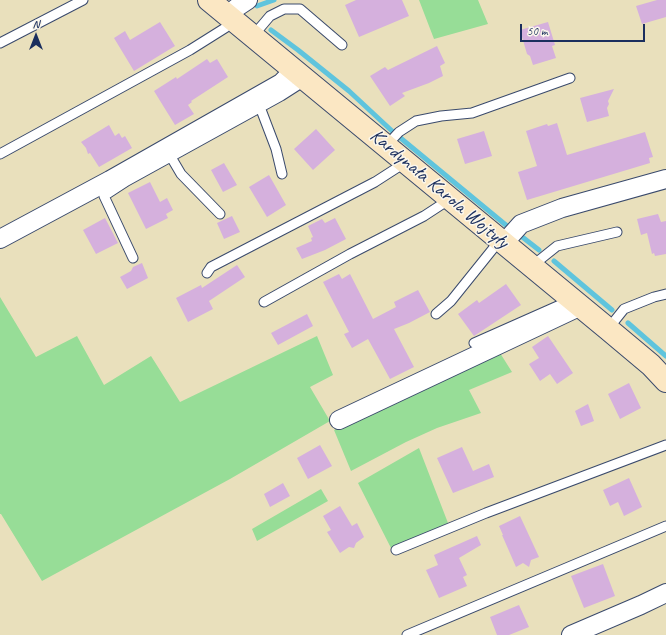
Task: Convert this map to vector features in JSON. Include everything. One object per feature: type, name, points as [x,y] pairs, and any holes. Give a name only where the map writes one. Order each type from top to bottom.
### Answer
[{"type":"street","name":"Kardynała Karola Wojtyły","points":[[209,0],[300,75],[393,139],[406,162],[651,365],[666,381]]},
{"type":"street","points":[[231,18],[236,8],[248,0]]},
{"type":"street","points":[[0,239],[117,176],[281,83],[300,75]]},
{"type":"street","points":[[502,242],[521,224],[562,208],[666,179]]},
{"type":"street","points":[[339,420],[576,302]]},
{"type":"street","points":[[571,635],[641,605],[666,592]]},
{"type":"lane","points":[[0,43],[83,0]]},
{"type":"lane","points":[[253,36],[270,16],[284,9],[300,9],[342,45]]},
{"type":"lane","points":[[0,154],[190,50],[225,28],[231,18]]},
{"type":"lane","points":[[133,258],[104,196],[171,156],[260,108],[300,75]]},
{"type":"lane","points":[[393,139],[416,121],[472,112],[570,78]]},
{"type":"lane","points":[[260,108],[276,149],[282,174]]},
{"type":"lane","points":[[171,156],[181,174],[220,214]]},
{"type":"lane","points":[[207,273],[211,267],[375,182],[406,162]]},
{"type":"lane","points":[[264,302],[350,254],[424,216],[450,199]]},
{"type":"lane","points":[[532,266],[557,246],[617,232]]},
{"type":"lane","points":[[436,314],[451,301],[502,242]]},
{"type":"lane","points":[[608,329],[624,309],[654,297],[666,294]]},
{"type":"lane","points":[[474,343],[562,304],[576,302]]},
{"type":"lane","points":[[396,550],[486,513],[666,445]]},
{"type":"lane","points":[[407,635],[666,526]]},
{"type":"green space","points":[[419,0],[478,0],[488,24],[434,39]]},
{"type":"green space","points":[[0,297],[36,357],[77,336],[104,385],[151,356],[180,402],[317,336],[333,375],[310,387],[330,421],[230,479],[42,581],[0,514]]},
{"type":"green space","points":[[500,353],[512,372],[469,390],[481,413],[437,428],[406,442],[351,471],[334,430],[423,386]]},
{"type":"green space","points":[[419,448],[448,523],[392,550],[358,483]]},
{"type":"green space","points":[[321,489],[328,501],[257,541],[252,529]]},
{"type":"building","points":[[356,0],[402,0],[409,16],[359,37],[345,5]]},
{"type":"building","points":[[657,0],[666,0],[666,17],[642,24],[636,6]]},
{"type":"building","points":[[160,22],[175,46],[134,71],[114,38],[125,31],[130,40]]},
{"type":"building","points":[[548,22],[555,45],[552,46],[556,58],[533,65],[530,56],[527,54],[520,30]]},
{"type":"building","points":[[437,46],[445,63],[440,66],[443,76],[402,93],[405,96],[390,106],[370,76],[385,67],[388,70]]},
{"type":"building","points":[[207,59],[210,63],[217,59],[228,77],[191,101],[192,102],[188,105],[194,114],[175,125],[154,91],[176,77],[177,79]]},
{"type":"building","points":[[614,89],[608,101],[609,104],[607,108],[609,116],[587,122],[580,98]]},
{"type":"building","points":[[557,123],[567,155],[645,132],[653,157],[649,158],[650,163],[527,200],[518,172],[537,166],[526,131],[547,124],[548,126]]},
{"type":"building","points":[[109,125],[115,136],[119,133],[122,138],[125,136],[132,148],[99,167],[90,153],[88,154],[86,148],[81,142]]},
{"type":"building","points":[[316,129],[335,150],[313,170],[294,149]]},
{"type":"building","points":[[484,131],[492,156],[465,164],[457,139]]},
{"type":"building","points":[[224,163],[237,185],[223,192],[211,170]]},
{"type":"building","points":[[269,175],[286,205],[267,217],[249,187]]},
{"type":"building","points":[[150,182],[160,202],[167,198],[173,210],[166,214],[168,218],[146,229],[128,193]]},
{"type":"building","points":[[658,214],[661,222],[666,221],[666,254],[655,256],[654,253],[652,254],[647,233],[641,235],[637,219]]},
{"type":"building","points":[[232,216],[240,232],[224,239],[217,223]]},
{"type":"building","points":[[105,218],[118,243],[96,254],[83,230]]},
{"type":"building","points":[[335,218],[346,239],[325,250],[302,259],[296,248],[312,241],[311,238],[313,237],[308,226],[322,219],[325,223]]},
{"type":"building","points":[[142,263],[148,278],[127,289],[120,277],[131,271],[133,267]]},
{"type":"building","points":[[237,265],[245,277],[209,301],[213,309],[188,322],[176,298],[201,285],[202,288]]},
{"type":"building","points":[[339,274],[342,279],[350,274],[373,319],[396,307],[394,302],[418,290],[430,312],[394,329],[414,367],[390,379],[368,339],[352,348],[344,334],[349,332],[323,282]]},
{"type":"building","points":[[506,284],[521,305],[474,336],[458,314],[477,300],[479,303]]},
{"type":"building","points":[[307,314],[313,326],[278,345],[271,333]]},
{"type":"building","points":[[548,336],[573,373],[557,384],[550,374],[540,381],[529,364],[539,358],[532,347]]},
{"type":"building","points":[[629,383],[641,408],[620,419],[608,394]]},
{"type":"building","points":[[588,404],[594,421],[581,426],[575,411]]},
{"type":"building","points":[[320,445],[332,466],[308,479],[297,458]]},
{"type":"building","points":[[462,447],[473,471],[489,464],[494,477],[453,493],[437,458]]},
{"type":"building","points":[[629,478],[642,507],[624,516],[618,502],[610,506],[603,490]]},
{"type":"building","points":[[283,483],[290,496],[270,507],[264,494]]},
{"type":"building","points":[[340,506],[352,526],[357,523],[364,537],[356,543],[354,548],[349,547],[340,553],[327,532],[331,530],[323,516]]},
{"type":"building","points":[[520,516],[539,557],[531,560],[529,567],[523,563],[516,567],[499,526]]},
{"type":"building","points":[[477,536],[481,545],[459,558],[467,575],[463,577],[467,586],[439,598],[426,570],[438,565],[434,555]]},
{"type":"building","points":[[603,564],[615,596],[584,608],[571,576]]},
{"type":"building","points":[[519,605],[529,627],[509,635],[497,635],[490,617]]},
{"type":"waterway","points":[[257,6],[274,0]]},
{"type":"waterway","points":[[271,30],[349,91],[392,131],[507,226]]},
{"type":"waterway","points":[[521,236],[539,250]]},
{"type":"waterway","points":[[554,261],[612,310]]},
{"type":"waterway","points":[[628,323],[666,356]]}]
